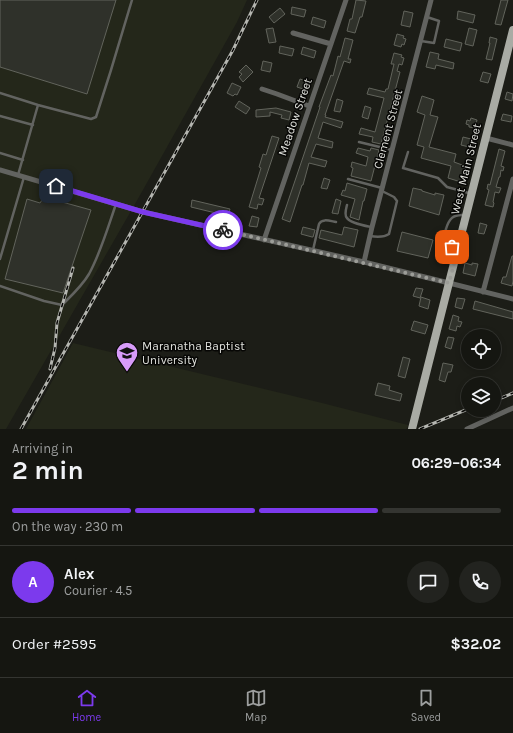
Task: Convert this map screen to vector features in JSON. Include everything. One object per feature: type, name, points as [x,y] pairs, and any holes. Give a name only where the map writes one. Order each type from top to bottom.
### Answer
[{"type":"main road","name":"West Main Street","points":[[412,429],[513,30]]},
{"type":"street","name":"Meadow Street","points":[[264,240],[346,0]]},
{"type":"street","name":"Clement Street","points":[[364,262],[431,0]]},
{"type":"street","points":[[293,33],[331,44]]},
{"type":"street","points":[[262,89],[309,106]]},
{"type":"street","points":[[486,138],[513,145]]},
{"type":"street","points":[[0,170],[143,212],[364,262],[513,299]]},
{"type":"street","points":[[483,292],[513,179]]},
{"type":"street","points":[[467,429],[513,408]]},
{"type":"lane","points":[[0,94],[91,119],[96,117],[132,0]]},
{"type":"lane","points":[[421,41],[434,43],[439,21],[427,17]]},
{"type":"lane","points":[[18,175],[38,105]]},
{"type":"lane","points":[[0,116],[32,125]]},
{"type":"lane","points":[[359,142],[392,150]]},
{"type":"lane","points":[[408,152],[402,168],[438,178],[447,187],[472,194]]},
{"type":"lane","points":[[0,153],[23,160]]},
{"type":"lane","points":[[0,259],[24,177]]},
{"type":"lane","points":[[348,179],[382,190],[394,197],[397,201],[389,234],[380,237],[370,236]]},
{"type":"lane","points":[[0,286],[44,301],[62,304],[80,287],[88,274],[117,204]]},
{"type":"lane","points":[[347,205],[346,214],[350,221],[372,227]]},
{"type":"lane","points":[[458,249],[450,246],[445,241],[445,234],[450,220],[454,216],[466,216]]},
{"type":"lane","points":[[312,251],[320,221],[336,222]]},
{"type":"shaded area","points":[[0,0],[247,0],[237,22],[139,197],[6,429],[0,429]]},
{"type":"shaded area","name":"Maranatha Baptist University","points":[[73,343],[408,425],[406,429],[26,429]]},
{"type":"building","points":[[0,0],[116,0],[87,94],[0,67]]},
{"type":"building","points":[[356,0],[366,1],[362,17],[360,17],[355,33],[347,31],[350,19],[352,19]]},
{"type":"building","points":[[501,0],[508,0],[501,25],[495,24]]},
{"type":"building","points":[[292,7],[306,10],[304,17],[291,14]]},
{"type":"building","points":[[280,8],[285,14],[274,23],[269,17]]},
{"type":"building","points":[[404,11],[413,13],[410,27],[401,25]]},
{"type":"building","points":[[458,11],[475,15],[473,23],[457,19]]},
{"type":"building","points":[[313,17],[326,21],[324,28],[311,24]]},
{"type":"building","points":[[273,28],[276,42],[269,43],[266,29]]},
{"type":"building","points":[[469,28],[477,30],[473,46],[465,44]]},
{"type":"building","points":[[397,34],[404,36],[403,38],[406,39],[404,45],[402,44],[401,47],[394,45]]},
{"type":"building","points":[[490,37],[497,39],[492,60],[486,59]]},
{"type":"building","points":[[345,38],[353,40],[348,59],[351,59],[350,63],[344,61],[325,115],[325,117],[343,122],[341,128],[323,122],[318,138],[333,142],[332,148],[316,144],[311,157],[327,161],[325,167],[309,163],[290,222],[282,219],[319,107],[331,75],[333,76],[338,56],[340,57]]},
{"type":"building","points":[[446,39],[462,43],[460,51],[444,47]]},
{"type":"building","points":[[280,46],[294,49],[292,56],[279,53]]},
{"type":"building","points":[[303,47],[316,51],[314,58],[301,54]]},
{"type":"building","points":[[430,52],[439,54],[438,59],[454,63],[453,69],[436,65],[435,69],[426,67]]},
{"type":"building","points":[[394,53],[402,55],[401,57],[404,58],[402,65],[399,64],[397,71],[400,72],[381,144],[372,142],[373,137],[359,134],[361,128],[375,132],[384,98],[367,94],[369,88],[385,92],[386,89],[388,89],[394,64],[391,64]]},
{"type":"building","points":[[263,61],[272,63],[270,72],[261,70]]},
{"type":"building","points":[[246,65],[253,72],[243,82],[239,77],[242,74],[239,72]]},
{"type":"building","points":[[483,72],[491,74],[488,83],[480,81]]},
{"type":"building","points":[[300,79],[306,81],[303,89],[297,87]]},
{"type":"building","points":[[232,83],[241,87],[237,95],[235,94],[233,96],[227,93]]},
{"type":"building","points":[[507,92],[513,94],[512,101],[505,99]]},
{"type":"building","points":[[422,96],[434,100],[430,115],[438,117],[429,147],[456,154],[454,162],[465,166],[461,182],[448,178],[451,166],[421,158],[424,147],[417,145],[425,115],[417,112]]},
{"type":"building","points":[[337,99],[343,101],[340,112],[334,111]]},
{"type":"building","points":[[239,101],[250,108],[246,114],[235,107]]},
{"type":"building","points":[[365,106],[371,108],[368,119],[362,117]]},
{"type":"building","points":[[276,108],[291,112],[289,120],[281,118],[282,115],[270,112],[270,116],[256,117],[256,110]]},
{"type":"building","points":[[503,114],[512,116],[511,122],[501,120]]},
{"type":"building","points":[[471,118],[477,120],[475,128],[469,127],[469,125],[466,124],[467,120],[470,121]]},
{"type":"building","points":[[272,136],[279,138],[259,198],[264,199],[262,205],[258,204],[257,209],[249,207],[261,168],[259,167],[263,154],[266,155]]},
{"type":"building","points":[[463,137],[475,140],[473,148],[461,145]]},
{"type":"building","points":[[358,148],[370,151],[371,148],[379,150],[371,181],[351,176],[353,168],[351,167],[352,162],[366,166],[368,157],[356,153]]},
{"type":"building","points":[[499,149],[505,151],[501,166],[504,167],[503,171],[501,170],[496,187],[501,188],[499,193],[495,192],[493,207],[485,205],[489,190],[487,189],[488,184],[490,185]]},
{"type":"building","points":[[324,178],[330,180],[327,189],[321,188]]},
{"type":"building","points":[[347,183],[367,189],[359,220],[350,217],[355,199],[341,195],[343,190],[345,191]]},
{"type":"building","points":[[413,188],[435,195],[435,193],[444,195],[439,215],[409,206]]},
{"type":"building","points":[[44,197],[91,210],[63,293],[5,279],[27,199],[40,203]]},
{"type":"building","points":[[336,199],[341,201],[338,214],[332,213]]},
{"type":"building","points":[[192,200],[230,209],[228,216],[191,207]]},
{"type":"building","points":[[252,216],[259,218],[257,227],[249,226]]},
{"type":"building","points":[[480,223],[487,225],[484,234],[478,233]]},
{"type":"building","points":[[303,227],[315,230],[313,237],[301,234]]},
{"type":"building","points":[[344,227],[358,230],[354,247],[319,238],[321,230],[342,235]]},
{"type":"building","points":[[402,232],[433,240],[428,258],[397,251]]},
{"type":"building","points":[[512,256],[512,286],[501,283],[503,277],[506,277]]},
{"type":"building","points":[[465,263],[472,265],[472,263],[478,264],[475,276],[463,273]]},
{"type":"building","points":[[416,288],[423,289],[420,298],[413,296]]},
{"type":"building","points":[[421,297],[430,300],[428,309],[419,306]]},
{"type":"building","points":[[457,298],[465,299],[462,309],[455,307]]},
{"type":"building","points":[[475,301],[513,312],[513,319],[473,309]]},
{"type":"building","points":[[453,315],[459,317],[458,321],[462,322],[460,327],[457,326],[456,331],[449,329]]},
{"type":"building","points":[[414,321],[428,325],[425,334],[411,330]]},
{"type":"building","points":[[448,337],[454,338],[451,349],[445,347]]},
{"type":"building","points":[[403,357],[410,359],[405,378],[398,376]]},
{"type":"building","points":[[443,363],[453,365],[451,372],[448,372],[445,382],[439,380]]},
{"type":"building","points":[[378,383],[390,386],[389,390],[402,394],[400,401],[375,395]]},
{"type":"railway","points":[[21,429],[233,50],[257,0]]},
{"type":"railway","points":[[50,369],[55,348],[57,323],[73,268]]},
{"type":"railway","points":[[501,398],[513,393]]},
{"type":"railway","points":[[420,429],[461,412]]},
{"type":"way so far","points":[[223,230],[449,283],[458,249],[452,247]]},
{"type":"place","name":"Maranatha Baptist University","points":[[127,372]]},
{"type":"route","points":[[56,186],[143,212],[223,230]]}]
